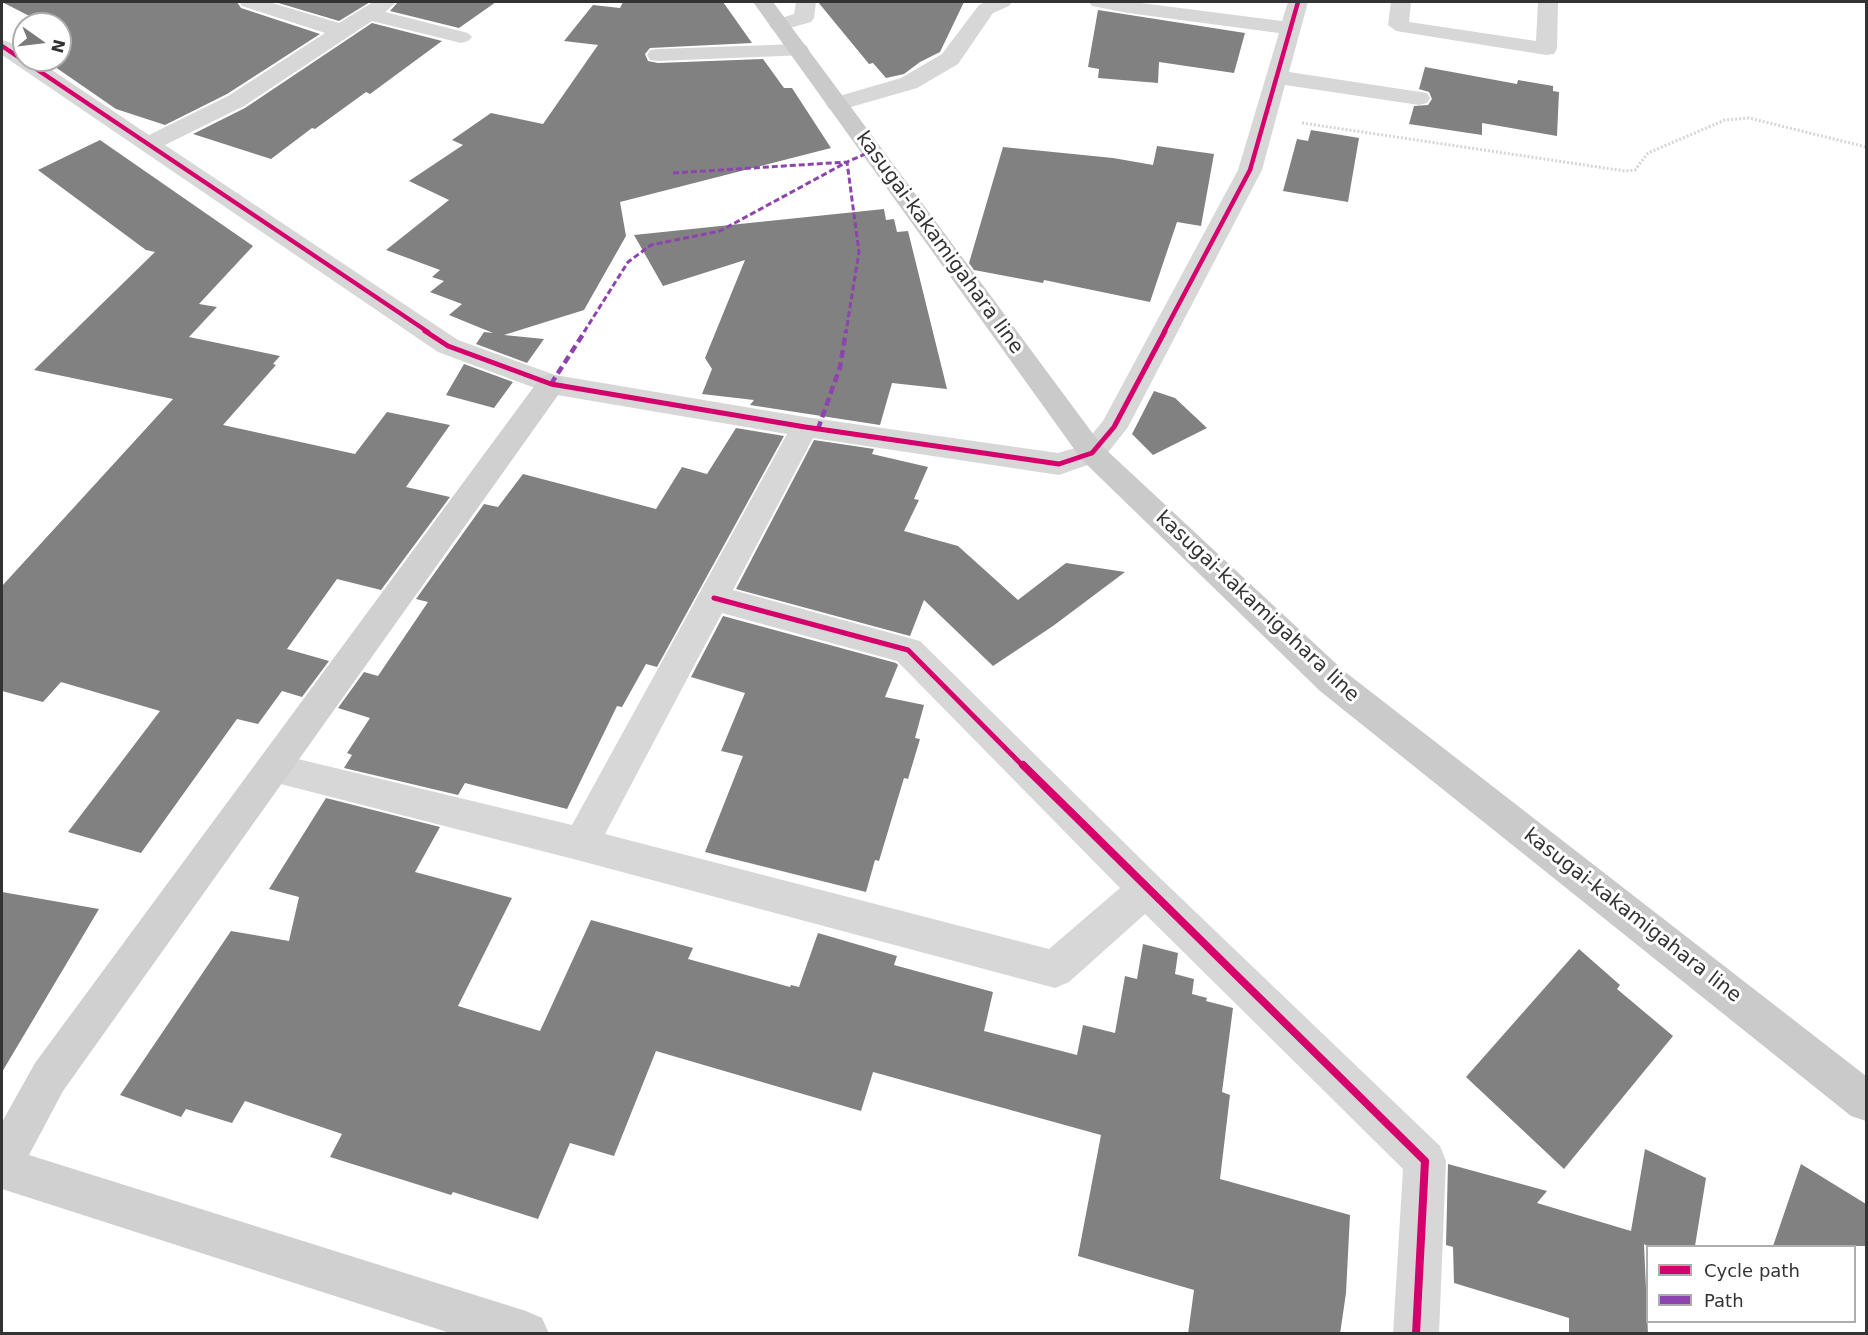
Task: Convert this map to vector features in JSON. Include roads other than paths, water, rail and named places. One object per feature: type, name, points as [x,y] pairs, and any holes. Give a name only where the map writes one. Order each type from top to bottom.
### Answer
[{"type":"main road","name":"kasugai-kakamigahara line","points":[[771,13],[1092,453],[1332,681],[1866,1101]]},
{"type":"street","points":[[249,2],[342,31]]},
{"type":"street","points":[[837,104],[909,83],[950,59],[963,45],[986,9],[1002,2]]},
{"type":"street","points":[[1099,2],[1128,8],[1290,28]]},
{"type":"street","points":[[2,46],[448,346],[552,384],[805,427],[1059,464],[1092,453],[1114,427],[1250,170],[1298,2]]},
{"type":"street","points":[[1401,2],[1398,25],[1403,27],[1546,49],[1548,2]]},
{"type":"street","points":[[771,13],[804,18],[805,3]]},
{"type":"street","points":[[148,144],[236,101],[378,8],[461,37]]},
{"type":"street","points":[[658,54],[798,50]]},
{"type":"street","points":[[1276,77],[1419,98]]},
{"type":"street","points":[[2,1163],[49,1077],[552,384]]},
{"type":"street","points":[[581,844],[805,427]]},
{"type":"street","points":[[714,598],[908,650],[1146,889],[1425,1161],[1416,1334]]},
{"type":"street","points":[[273,768],[581,844],[1055,969],[1146,889]]},
{"type":"street","points":[[2,1168],[526,1334]]}]
